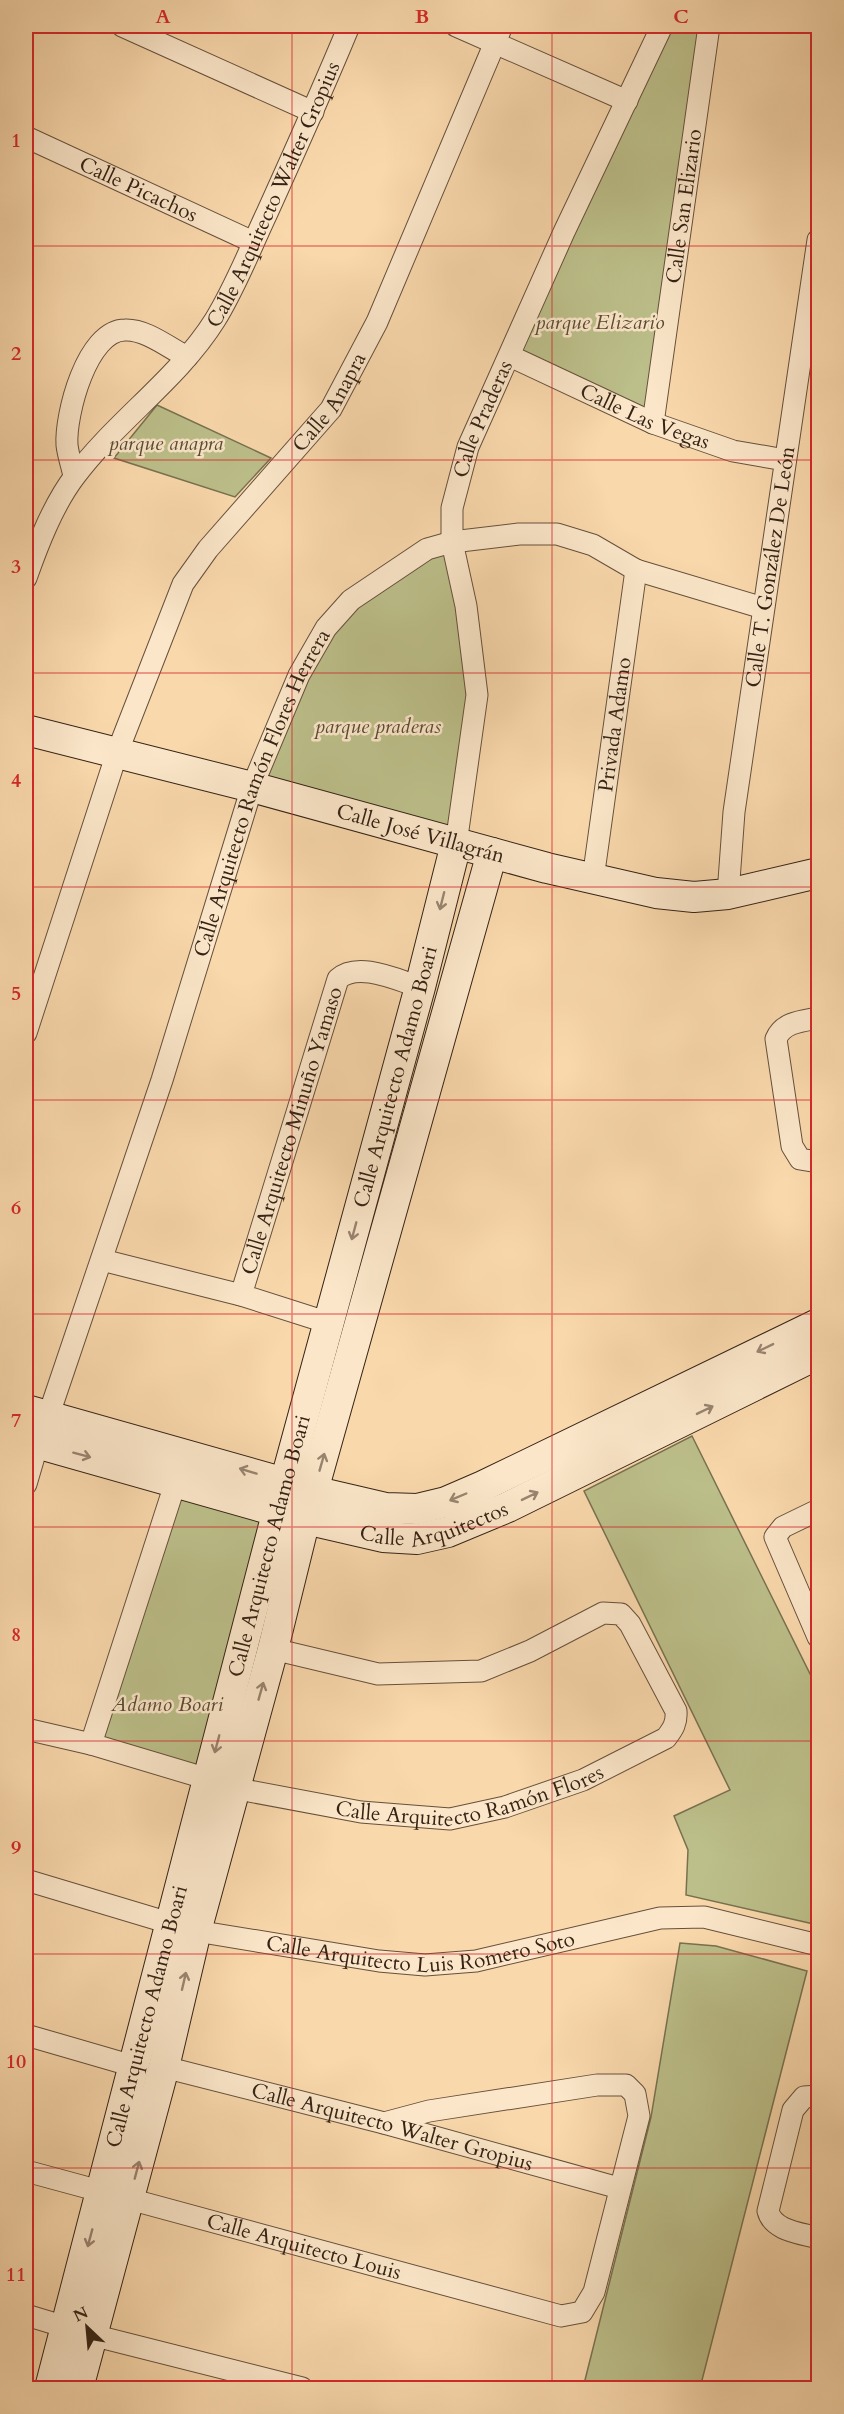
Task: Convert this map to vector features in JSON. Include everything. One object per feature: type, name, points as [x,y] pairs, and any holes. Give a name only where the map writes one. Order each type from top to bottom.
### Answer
[{"type":"street","points":[[122,26],[313,112]]},
{"type":"street","name":"Calle Arquitecto Walter Gropius","points":[[26,578],[57,506],[74,477],[109,436],[187,357],[214,321],[254,242],[350,26]]},
{"type":"street","points":[[456,26],[498,33],[627,102]]},
{"type":"street","name":"Calle Praderas","points":[[456,844],[477,695],[468,617],[452,542],[452,508],[468,447],[564,232],[662,26]]},
{"type":"street","name":"Calle San Elizario","points":[[653,423],[709,26]]},
{"type":"street","name":"Calle Anapra","points":[[117,753],[183,584],[208,549],[331,409],[377,322],[498,33]]},
{"type":"street","name":"Calle Picachos","points":[[26,137],[254,242]]},
{"type":"street","name":"Calle T. González De León","points":[[729,894],[735,812],[763,608],[819,240]]},
{"type":"street","points":[[74,477],[67,445],[69,416],[76,388],[105,337],[124,329],[139,331],[187,357]]},
{"type":"street","name":"Calle Las Vegas","points":[[510,356],[653,423],[733,451],[785,460]]},
{"type":"street","name":"Calle Arquitecto Ramón Flores Herrera","points":[[26,1484],[34,1427],[102,1260],[162,1080],[252,787],[299,675],[326,628],[351,600],[427,549],[452,542],[519,534],[557,534],[593,545],[636,570],[763,608]]},
{"type":"street","name":"Privada Adamo","points":[[593,879],[636,570]]},
{"type":"street","name":"Calle José Villagrán","points":[[26,730],[252,787],[492,854],[656,893],[694,897],[729,894],[819,873]]},
{"type":"street","points":[[26,1033],[117,753]]},
{"type":"street","name":"Calle Arquitecto Adamo Boari","points":[[221,1784],[273,1649],[295,1501],[329,1323],[420,987],[456,844]]},
{"type":"street","name":"Calle Arquitecto Adamo Boari","points":[[116,2195],[133,2066],[184,1927],[295,1501],[492,854]]},
{"type":"street","name":"Calle Arquitecto Minuño Yamaso","points":[[241,1295],[338,980],[345,973],[368,972],[420,987]]},
{"type":"street","points":[[809,1160],[792,1146],[776,1039],[783,1028],[819,1018]]},
{"type":"street","points":[[102,1260],[241,1295],[329,1323]]},
{"type":"street","name":"Calle Arquitectos","points":[[34,1427],[295,1501],[383,1537],[417,1539],[448,1532],[488,1515],[616,1438],[819,1324]]},
{"type":"street","name":"Calle Arquitectos","points":[[616,1438],[819,1354]]},
{"type":"street","name":"Calle Arquitectos","points":[[34,1427],[176,1481],[295,1501]]},
{"type":"street","points":[[91,1744],[176,1481]]},
{"type":"street","points":[[819,1510],[783,1527],[775,1537],[819,1637]]},
{"type":"street","name":"Calle Arquitecto Ramón Flores","points":[[26,1729],[91,1744],[221,1784],[361,1812],[450,1819],[505,1807],[572,1784],[646,1750],[666,1738],[674,1728],[676,1711],[630,1624],[621,1614],[603,1613],[530,1651],[481,1671],[378,1674],[273,1649]]},
{"type":"street","name":"Calle Arquitecto Luis Romero Soto","points":[[26,1880],[184,1927],[379,1961],[425,1965],[476,1961],[660,1918],[704,1917],[819,1945]]},
{"type":"street","name":"Calle Arquitecto Adamo Boari","points":[[50,2388],[79,2331],[116,2195],[164,2067],[184,1927]]},
{"type":"street","points":[[26,2035],[133,2066]]},
{"type":"street","name":"Calle Arquitecto Walter Gropius","points":[[164,2067],[384,2123],[619,2188]]},
{"type":"street","points":[[384,2123],[429,2111],[597,2085],[626,2085],[635,2094],[639,2116],[619,2188]]},
{"type":"street","points":[[811,2097],[793,2110],[768,2211],[770,2219],[777,2225],[819,2238]]},
{"type":"street","name":"Calle Arquitecto Louis","points":[[26,2170],[561,2316],[574,2316],[582,2312],[594,2292],[619,2188]]},
{"type":"street","points":[[26,2314],[79,2331],[302,2388]]},
{"type":"street","name":"Calle Arquitecto Adamo Boari","points":[[78,2388],[79,2331]]},
{"type":"green space","name":"parque Elizario","points":[[662,26],[709,26],[653,423],[510,356]]},
{"type":"green space","name":"parque anapra","points":[[157,405],[271,458],[235,497],[114,458]]},
{"type":"green space","name":"parque praderas","points":[[452,542],[473,651],[456,844],[252,787],[326,628]]},
{"type":"green space","points":[[692,1436],[818,1690],[818,1925],[686,1895],[688,1850],[674,1816],[730,1790],[584,1491]]},
{"type":"green space","name":"Adamo Boari","points":[[176,1481],[278,1511],[208,1779],[91,1744]]},
{"type":"green space","points":[[680,1943],[716,1946],[807,1971],[700,2388],[583,2388],[651,2117]]}]
